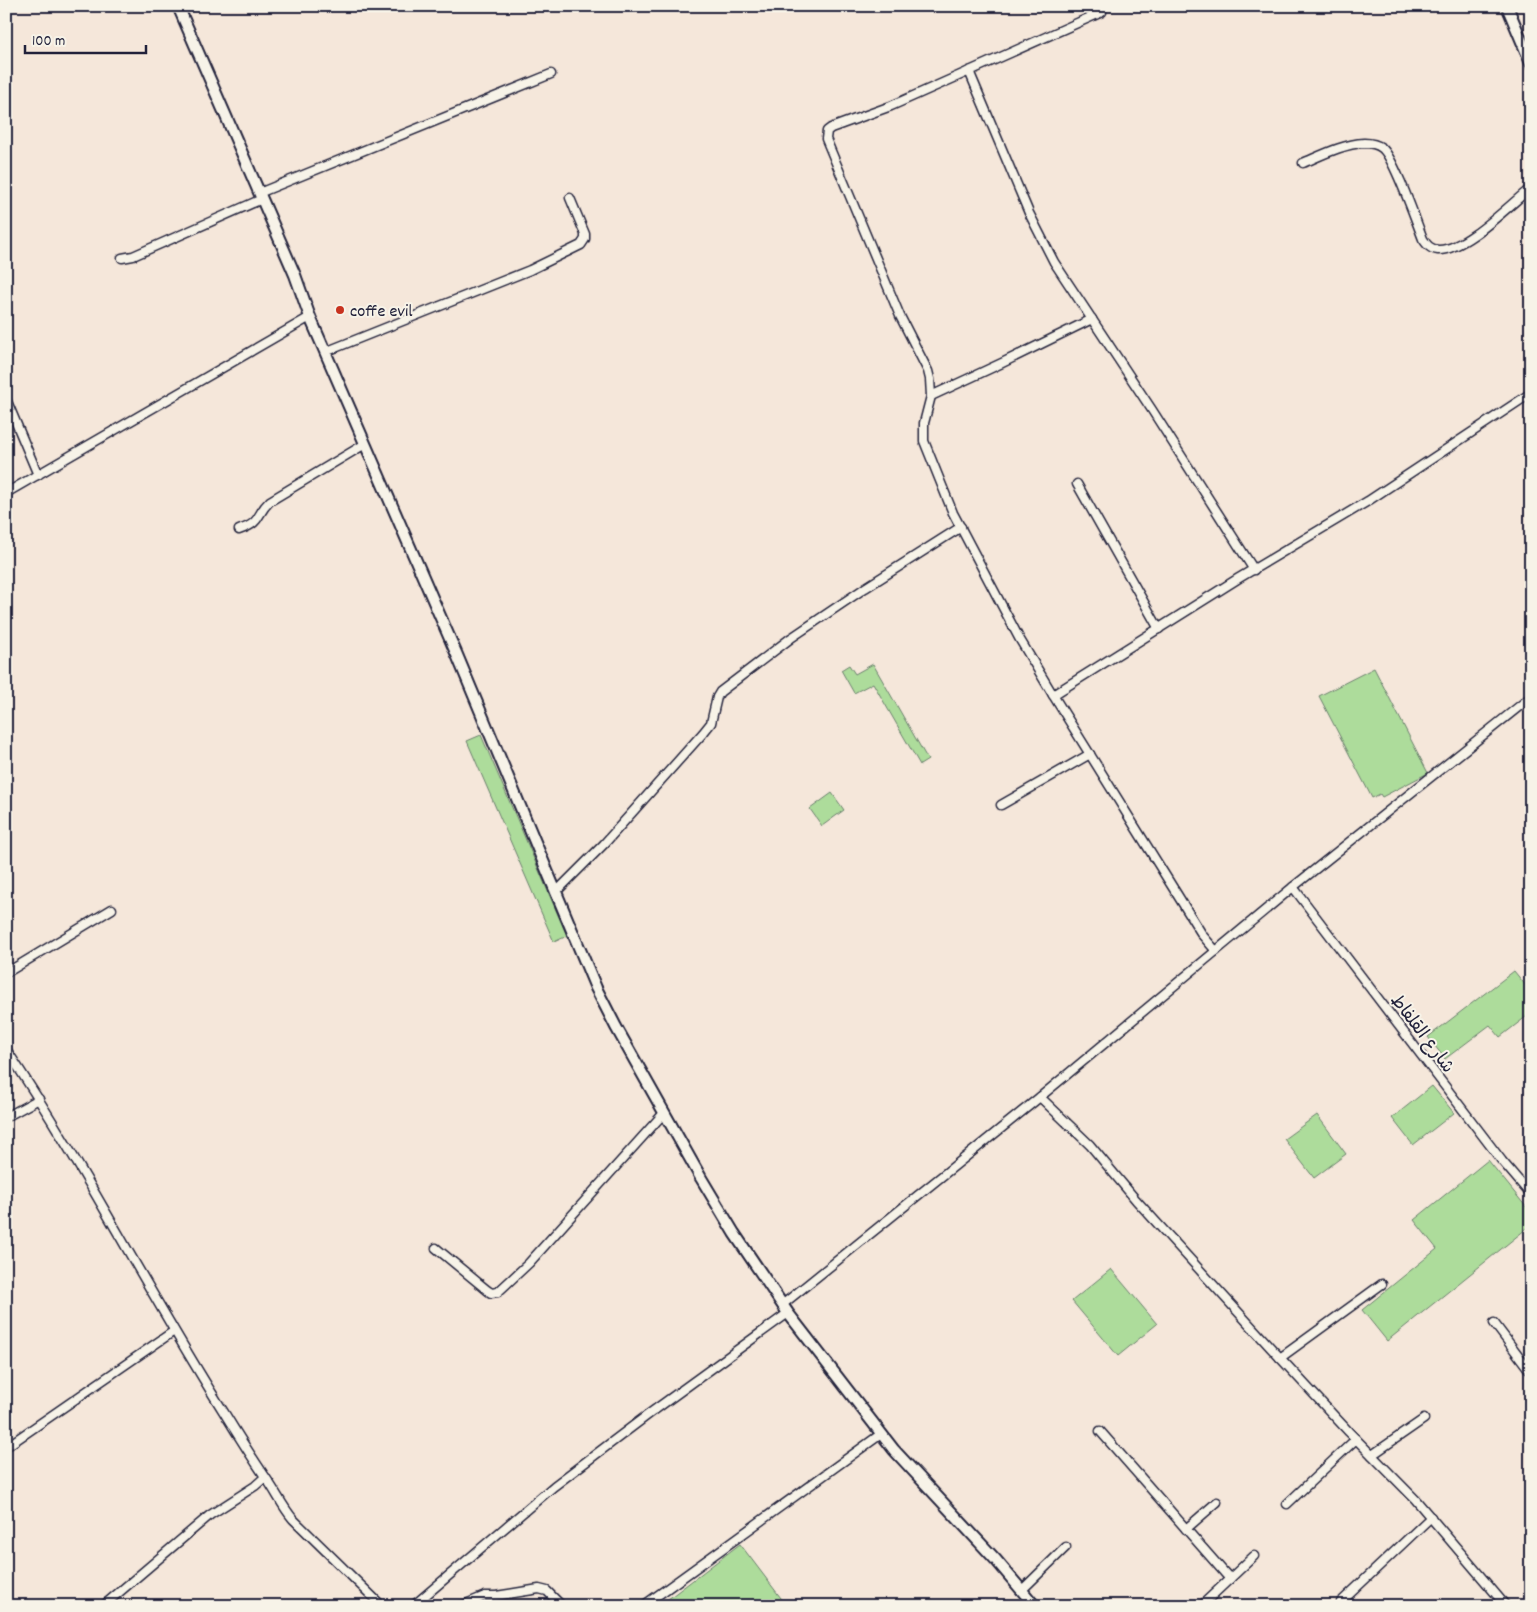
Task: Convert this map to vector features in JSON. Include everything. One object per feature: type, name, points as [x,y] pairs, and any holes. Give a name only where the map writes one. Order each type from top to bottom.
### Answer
[{"type":"street","points":[[178,6],[295,275],[310,317],[557,890],[596,988],[616,1027],[734,1233],[785,1309],[881,1434],[1036,1606]]},
{"type":"street","points":[[1507,6],[1531,63]]},
{"type":"street","points":[[1102,12],[891,106],[831,128],[827,131],[826,136],[900,316],[928,371],[931,396],[924,423],[924,441],[953,513],[1019,638],[1052,695],[1203,936],[1216,951]]},
{"type":"street","points":[[969,71],[1029,212],[1054,262],[1152,410],[1254,570]]},
{"type":"street","points":[[122,258],[134,256],[261,196],[551,74]]},
{"type":"street","points":[[1303,163],[1347,146],[1365,143],[1384,149],[1396,171],[1423,239],[1428,246],[1436,250],[1447,249],[1458,244],[1500,214],[1531,188]]},
{"type":"street","points":[[325,352],[530,270],[581,245],[585,239],[585,234],[570,198]]},
{"type":"street","points":[[6,493],[310,317]]},
{"type":"street","points":[[931,396],[1092,319]]},
{"type":"street","points":[[1052,695],[1368,501],[1531,393]]},
{"type":"street","points":[[6,399],[38,475]]},
{"type":"street","points":[[239,530],[257,521],[270,501],[365,444]]},
{"type":"street","points":[[1077,484],[1159,629]]},
{"type":"street","points":[[557,890],[604,844],[702,733],[710,723],[720,692],[791,638],[961,527]]},
{"type":"street","points":[[412,1606],[554,1486],[785,1309],[1293,887],[1531,697]]},
{"type":"street","points":[[1001,805],[1090,754]]},
{"type":"street","name":"شارع القلفاط","points":[[1293,887],[1502,1161],[1531,1195]]},
{"type":"street","points":[[6,973],[112,910]]},
{"type":"street","points":[[6,1049],[39,1099],[114,1224],[174,1331],[284,1509],[382,1606]]},
{"type":"street","points":[[1040,1097],[1090,1146],[1136,1200],[1280,1358],[1431,1517],[1506,1606]]},
{"type":"street","points":[[6,1117],[39,1099]]},
{"type":"street","points":[[436,1248],[487,1290],[498,1292],[529,1263],[664,1113]]},
{"type":"street","points":[[1280,1358],[1382,1284]]},
{"type":"street","points":[[1494,1323],[1531,1372]]},
{"type":"street","points":[[6,1448],[174,1331]]},
{"type":"street","points":[[1372,1455],[1424,1419]]},
{"type":"street","points":[[1100,1431],[1230,1579]]},
{"type":"street","points":[[643,1606],[881,1434]]},
{"type":"street","points":[[1287,1504],[1356,1439]]},
{"type":"street","points":[[103,1606],[210,1515],[256,1486],[265,1477]]},
{"type":"street","points":[[1186,1529],[1216,1502]]},
{"type":"street","points":[[1341,1602],[1431,1517]]},
{"type":"street","points":[[1022,1590],[1066,1547]]},
{"type":"street","points":[[1201,1606],[1254,1556]]},
{"type":"street","points":[[461,1606],[485,1596],[539,1589],[547,1591],[562,1606]]},
{"type":"green space","points":[[873,664],[928,760],[920,765],[873,683],[854,693],[841,670],[849,665],[855,674]]},
{"type":"green space","points":[[1374,668],[1428,773],[1382,797],[1380,794],[1372,798],[1319,696]]},
{"type":"green space","points":[[481,735],[567,936],[554,942],[467,741]]},
{"type":"green space","points":[[832,793],[844,810],[822,826],[810,809]]},
{"type":"green space","points":[[1514,971],[1531,992],[1531,1013],[1500,1037],[1490,1025],[1445,1059],[1428,1037]]},
{"type":"green space","points":[[1432,1086],[1454,1113],[1413,1145],[1392,1118]]},
{"type":"green space","points":[[1317,1115],[1346,1154],[1314,1178],[1284,1139]]},
{"type":"green space","points":[[1488,1160],[1531,1213],[1531,1225],[1387,1341],[1362,1310],[1437,1249],[1414,1220]]},
{"type":"green space","points":[[1111,1269],[1157,1324],[1118,1356],[1072,1301]]},
{"type":"green space","points":[[740,1544],[787,1606],[659,1606]]},
{"type":"place","name":"coffe evil","points":[[340,310]]}]
